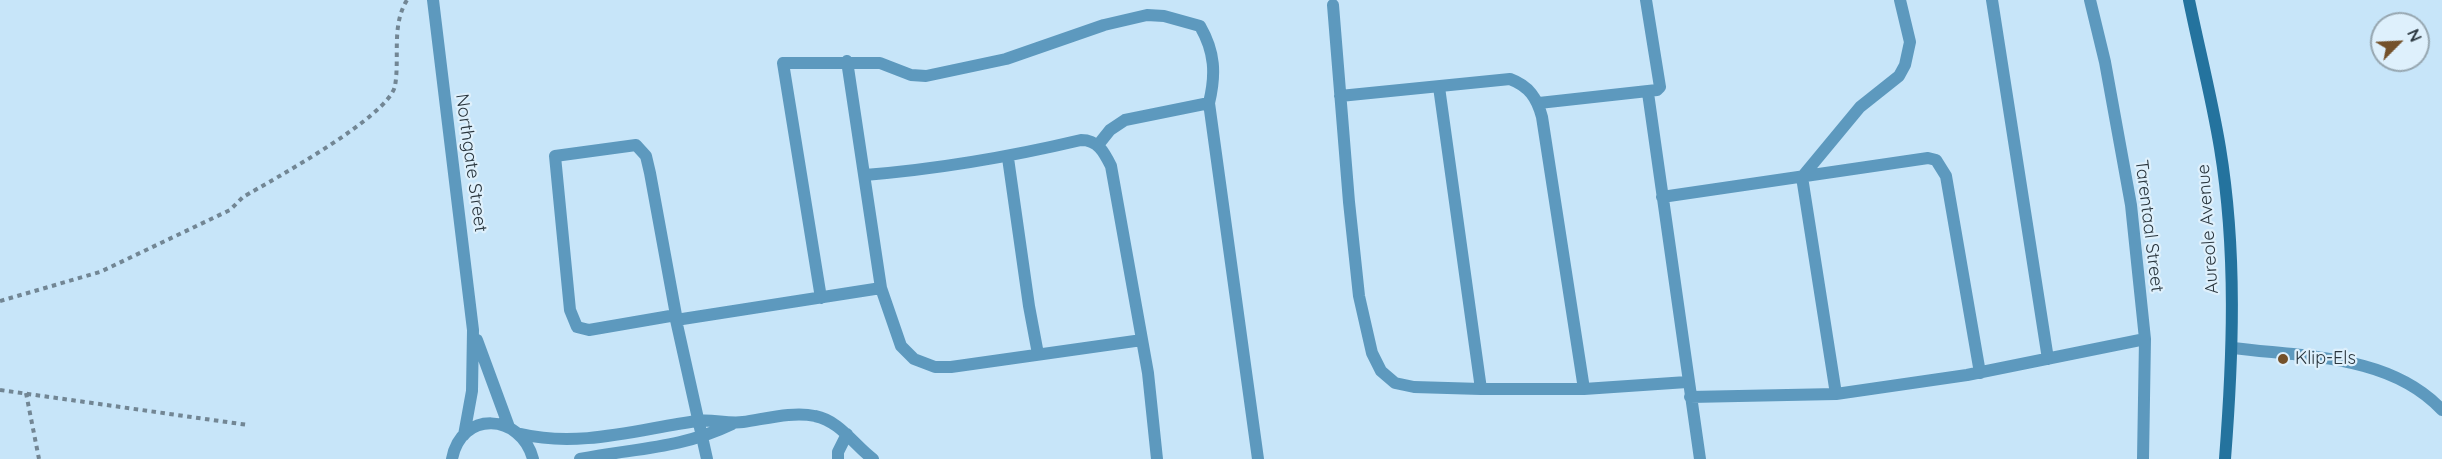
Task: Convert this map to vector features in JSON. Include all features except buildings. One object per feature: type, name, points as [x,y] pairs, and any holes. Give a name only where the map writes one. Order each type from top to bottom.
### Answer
[{"type":"street","name":"Northgate Street","points":[[433,0],[473,330],[472,391],[464,435],[454,450],[452,459]]},
{"type":"street","points":[[1539,103],[1648,93],[1660,87],[1646,0]]},
{"type":"street","points":[[1836,394],[1802,177],[1860,107],[1899,76],[1905,65],[1910,42],[1900,0]]},
{"type":"street","points":[[1992,0],[2048,359]]},
{"type":"street","name":"Tarentaal Street","points":[[2091,0],[2105,62],[2131,206],[2145,339],[2143,459]]},
{"type":"street","name":"Aureole Avenue","points":[[2189,0],[2220,149],[2227,222],[2233,348],[2225,459]]},
{"type":"street","points":[[1333,5],[1359,296],[1372,353],[1381,371],[1395,383],[1414,387],[1584,389],[1687,382]]},
{"type":"street","points":[[821,298],[783,63],[847,61],[880,63],[911,75],[939,75],[1006,59],[1104,25],[1147,15],[1164,16],[1200,26],[1210,44],[1214,83],[1209,103],[1258,459]]},
{"type":"street","points":[[847,61],[881,288],[901,346],[914,359],[935,367],[951,367],[1142,340]]},
{"type":"street","points":[[1340,96],[1510,79],[1529,89],[1539,103],[1584,389]]},
{"type":"street","points":[[1439,87],[1480,389]]},
{"type":"street","points":[[1648,93],[1687,382],[1700,459]]},
{"type":"street","points":[[1098,145],[1110,130],[1125,120],[1209,103]]},
{"type":"street","points":[[865,175],[926,170],[1008,158],[1081,140],[1090,140],[1098,145],[1111,166],[1148,374],[1157,459]]},
{"type":"street","points":[[707,459],[676,318],[646,156],[636,145],[555,156],[570,310],[577,327],[589,330],[676,318],[821,298],[881,288]]},
{"type":"street","points":[[1008,158],[1038,354]]},
{"type":"street","points":[[1662,197],[1928,158],[1941,164],[1946,176],[1980,373]]},
{"type":"street","name":"Northgate Street","points":[[473,330],[509,427]]},
{"type":"street","points":[[1690,397],[1836,394],[1980,373],[2145,339]]},
{"type":"street","points":[[2233,348],[2366,365],[2395,376],[2421,392],[2442,410]]},
{"type":"street","points":[[464,435],[483,424],[496,423],[521,434],[554,440],[588,439],[700,420],[733,423],[802,414],[817,416],[847,434],[873,459]]},
{"type":"street","points":[[588,439],[586,458],[657,449],[703,438],[733,423]]},
{"type":"street","points":[[521,434],[529,445],[533,459]]},
{"type":"street","points":[[838,459],[838,452],[847,434]]},
{"type":"path","points":[[0,301],[100,272],[230,210],[243,197],[361,126],[394,88],[398,14],[407,0]]},
{"type":"path","points":[[0,390],[248,425]]},
{"type":"path","points":[[26,393],[39,459]]},
{"type":"place","name":"Klip-Els","points":[[2283,359]]}]
